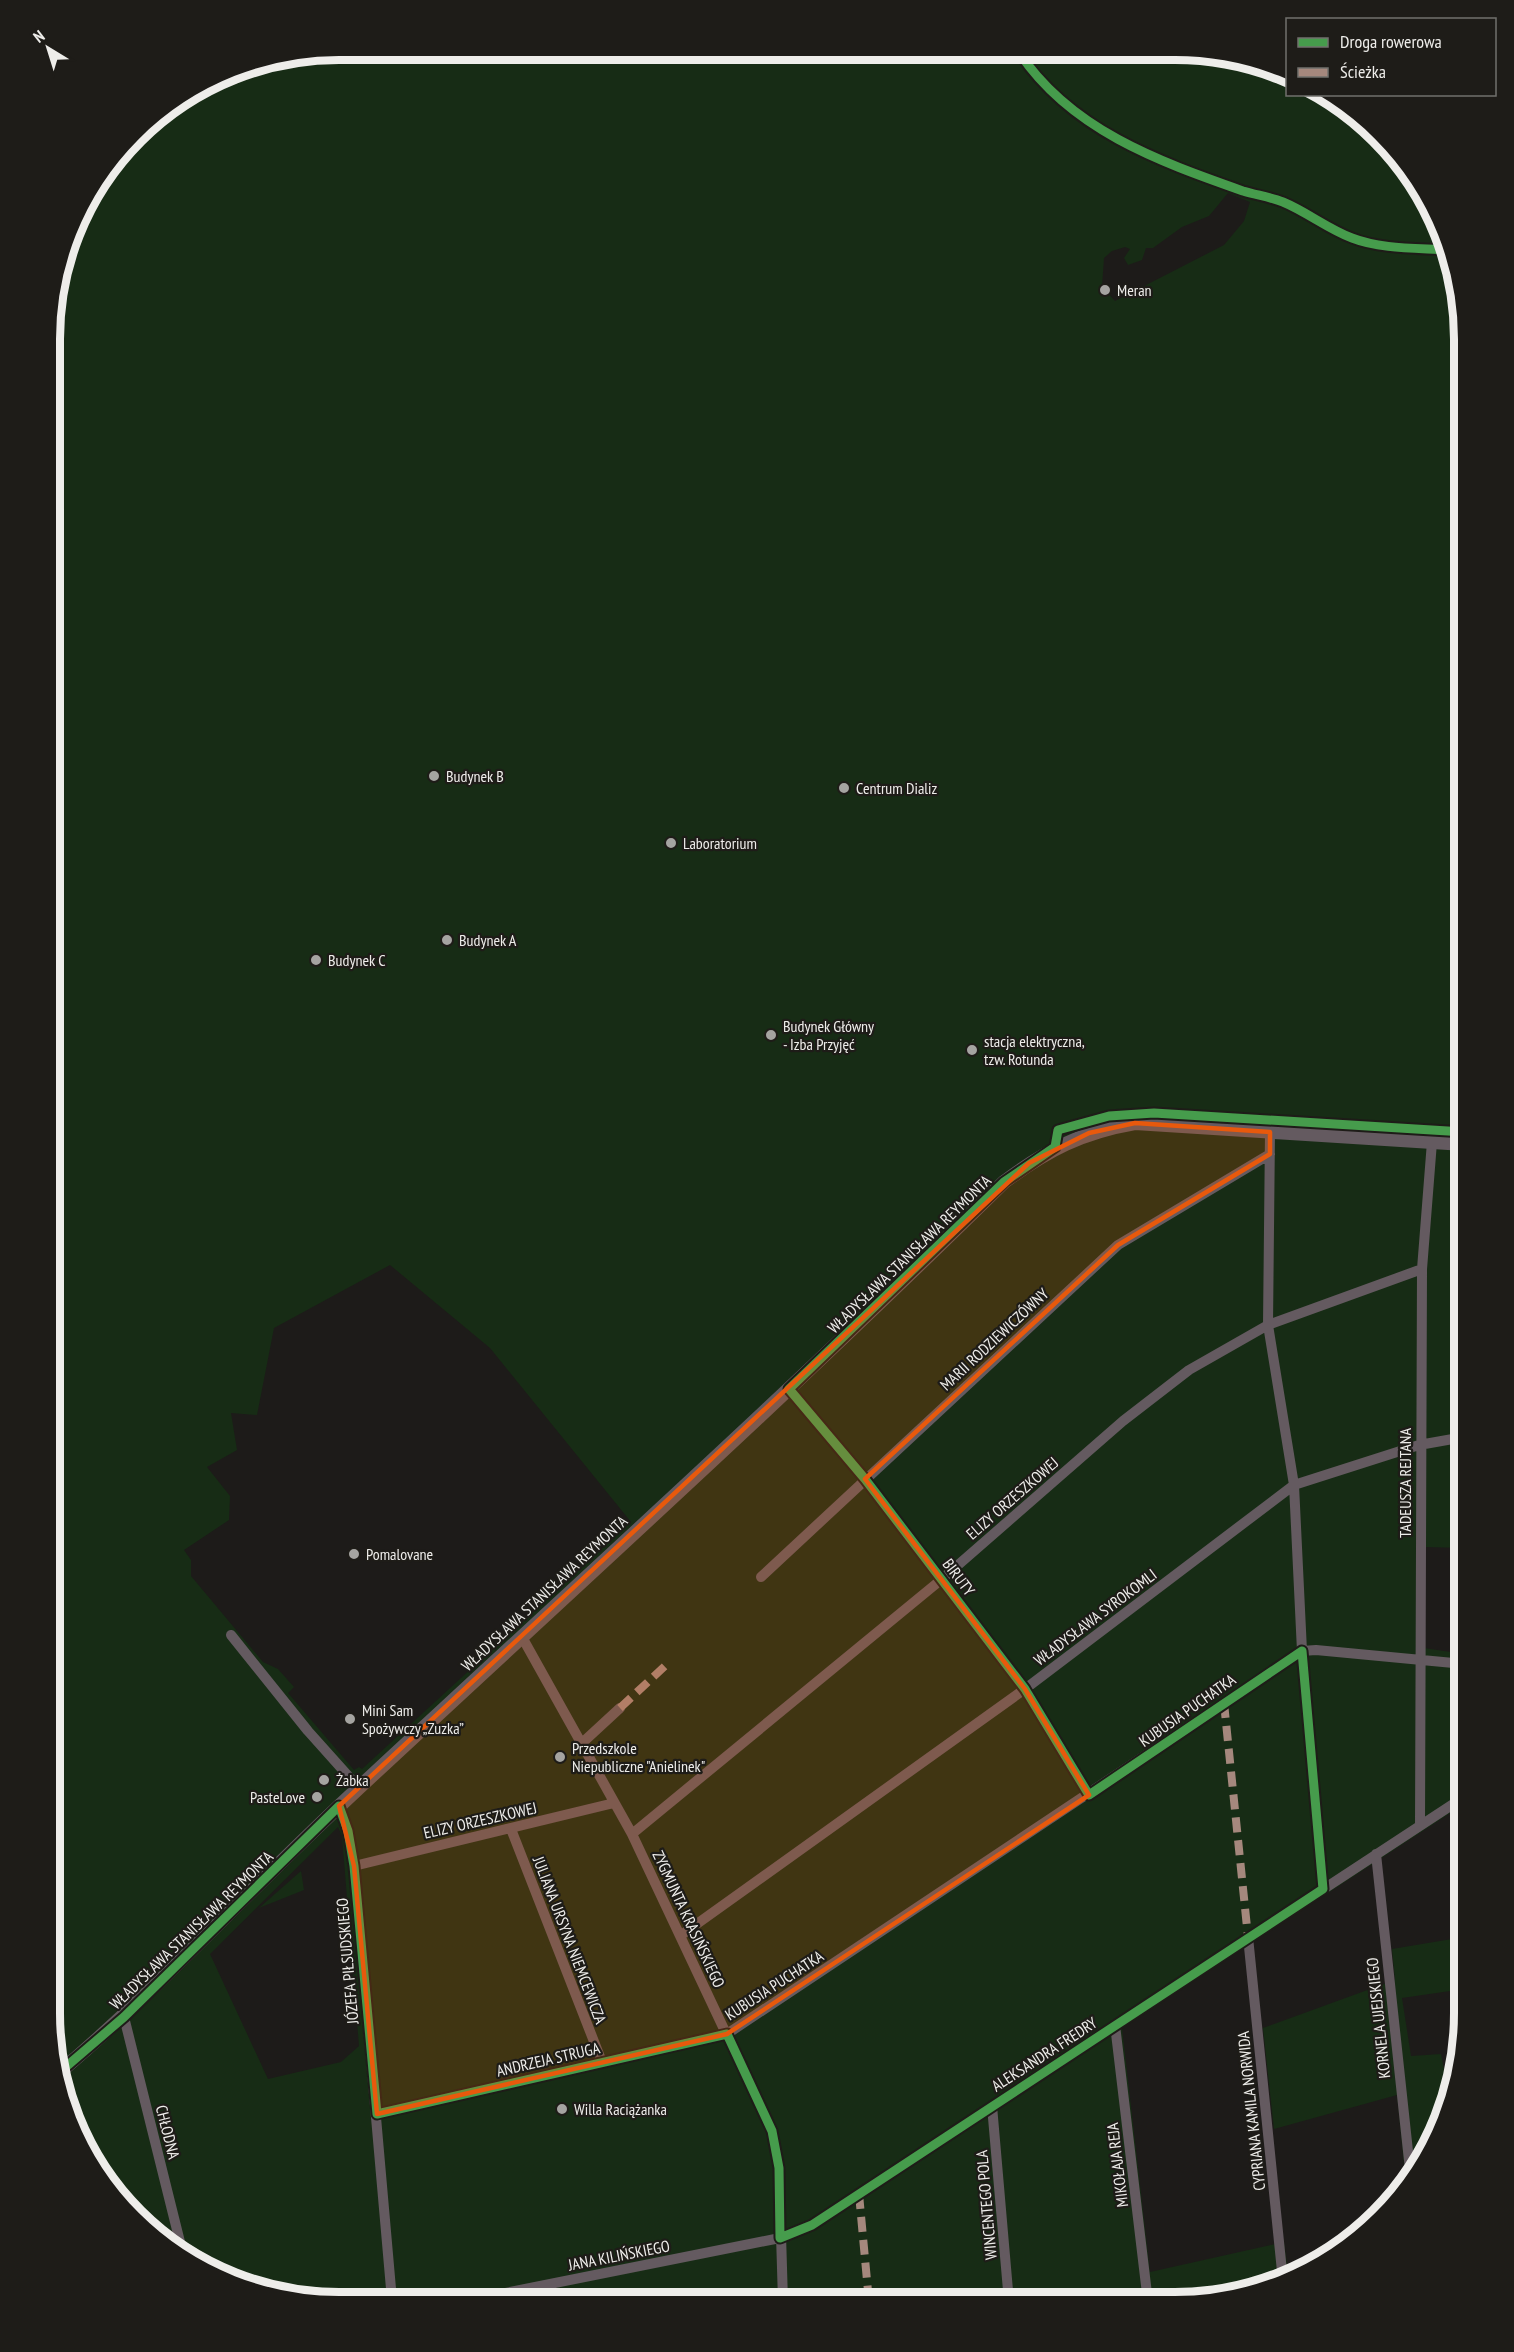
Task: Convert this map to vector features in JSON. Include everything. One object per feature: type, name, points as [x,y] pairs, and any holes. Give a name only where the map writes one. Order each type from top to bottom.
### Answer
[{"type":"street","name":"WŁADYSŁAWA STANISŁAWA REYMONTA","points":[[65,2068],[124,2017],[339,1806],[789,1389],[1005,1182],[1055,1147],[1089,1133],[1135,1123],[1454,1143]]},
{"type":"street","points":[[1270,1132],[1268,1325],[1294,1485],[1302,1651],[1323,1889]]},
{"type":"street","name":"TADEUSZA REJTANA","points":[[1420,1825],[1419,1445],[1422,1269],[1432,1142]]},
{"type":"street","name":"MARII RODZIEWICZÓWNY","points":[[761,1576],[1118,1245],[1270,1154]]},
{"type":"street","name":"ELIZY ORZESZKOWEJ","points":[[632,1834],[942,1579],[1123,1421],[1179,1378],[1268,1325],[1422,1269]]},
{"type":"street","name":"BIRUTY","points":[[789,1389],[865,1479],[1025,1689],[1089,1795]]},
{"type":"street","name":"WŁADYSŁAWA SYROKOMLI","points":[[680,1936],[1025,1689],[1294,1485],[1419,1445],[1454,1439]]},
{"type":"street","points":[[231,1635],[308,1731],[359,1788]]},
{"type":"street","name":"ZYGMUNTA KRASIŃSKIEGO","points":[[522,1637],[632,1834],[772,2131],[779,2168],[783,2292]]},
{"type":"street","points":[[1302,1651],[1316,1650],[1454,1663]]},
{"type":"street","name":"KUBUSIA PUCHATKA","points":[[727,2034],[1302,1651]]},
{"type":"street","points":[[582,1744],[620,1708]]},
{"type":"street","name":"ELIZY ORZESZKOWEJ","points":[[354,1866],[614,1803]]},
{"type":"street","name":"ALEKSANDRA FREDRY","points":[[780,2238],[812,2225],[1454,1803]]},
{"type":"street","name":"JÓZEFA PIŁSUDSKIEGO","points":[[339,1806],[348,1831],[354,1866],[391,2292]]},
{"type":"street","name":"JULIANA URSYNA NIEMCEWICZA","points":[[511,1829],[602,2062]]},
{"type":"street","name":"KORNELA UJEJSKIEGO","points":[[1376,1854],[1409,2164]]},
{"type":"street","name":"CYPRIANA KAMILA NORWIDA","points":[[1248,1937],[1283,2271]]},
{"type":"street","name":"CHŁODNA","points":[[124,2017],[180,2242]]},
{"type":"street","name":"MIKOŁAJA REJA","points":[[1115,2025],[1147,2292]]},
{"type":"street","name":"ANDRZEJA STRUGA","points":[[377,2114],[727,2034]]},
{"type":"street","name":"WINCENTEGO POLA","points":[[992,2106],[1008,2292]]},
{"type":"street","name":"JANA KILIŃSKIEGO","points":[[510,2292],[780,2238]]},
{"type":"highlighted area","points":[[1135,1123],[1270,1132],[1270,1154],[1118,1245],[865,1479],[1025,1689],[1089,1795],[727,2034],[377,2114],[354,1866],[339,1806],[1029,1163],[1089,1133]]},
{"type":"green space","points":[[339,60],[1175,60],[1212,62],[1247,69],[1282,81],[1286,83],[1286,96],[1313,96],[1330,107],[1359,129],[1385,155],[1417,199],[1433,232],[1445,267],[1452,302],[1454,339],[1454,1548],[1424,1547],[1424,1648],[1454,1652],[1454,1811],[1122,2028],[1150,2272],[1284,2242],[1288,2268],[1282,2271],[1230,2287],[1175,2292],[339,2292],[302,2290],[267,2283],[232,2271],[184,2245],[155,2223],[129,2197],[97,2153],[81,2120],[69,2085],[62,2050],[60,2013],[60,339],[62,302],[69,267],[81,232],[97,199],[129,155],[155,129],[199,97],[232,81],[267,69],[302,62]],"holes":[[[1228,193],[1250,202],[1244,221],[1224,245],[1115,301],[1102,287],[1104,258],[1112,251],[1125,247],[1130,249],[1124,258],[1128,265],[1142,260],[1146,248],[1153,248],[1182,227],[1209,216]],[[390,1265],[490,1348],[631,1522],[362,1769],[359,1767],[354,1770],[288,1693],[294,1687],[278,1669],[263,1662],[191,1576],[191,1560],[184,1550],[229,1520],[230,1496],[207,1467],[237,1450],[231,1413],[257,1415],[274,1328]],[[338,1827],[342,1836],[359,2046],[341,2062],[268,2079],[210,1954]]]},
{"type":"green space","points":[[301,1871],[304,1890],[259,1908]]},
{"type":"green space","points":[[1454,1939],[1454,1990],[1402,1998],[1411,2056],[1441,2054],[1446,2080],[1433,2120],[1417,2153],[1405,2171],[1397,2095],[1274,2129],[1263,2028],[1395,1980],[1392,1949]]},
{"type":"marked path","points":[[620,1708],[666,1665]]},
{"type":"marked path","points":[[1224,1703],[1248,1937]]},
{"type":"marked path","points":[[859,2194],[868,2292]]},
{"type":"cycle path","points":[[1025,60],[1063,102],[1090,122],[1148,154],[1243,191],[1283,202],[1363,242],[1439,250]]},
{"type":"cycle path","points":[[65,2068],[124,2017],[339,1806],[348,1831],[354,1866],[377,2114],[727,2034],[772,2131],[779,2168],[780,2238],[812,2225],[1323,1889],[1302,1651],[1089,1795],[1025,1689],[865,1479],[789,1389],[1004,1182],[1055,1147],[1058,1130],[1109,1116],[1154,1113],[1454,1131]]},
{"type":"place","name":"Meran","points":[[1105,290]]},
{"type":"place","name":"Budynek B","points":[[434,776]]},
{"type":"place","name":"Centrum Dializ","points":[[844,788]]},
{"type":"place","name":"Laboratorium","points":[[671,843]]},
{"type":"place","name":"Budynek A","points":[[447,940]]},
{"type":"place","name":"Budynek C","points":[[316,960]]},
{"type":"place","name":"Budynek Główny - Izba Przyjęć","points":[[771,1035]]},
{"type":"place","name":"stacja elektryczna, tzw. Rotunda","points":[[972,1050]]},
{"type":"place","name":"Pomalovane","points":[[354,1554]]},
{"type":"place","name":"Mini Sam Spożywczy „Zuzka”","points":[[350,1719]]},
{"type":"place","name":"Przedszkole Niepubliczne \"Anielinek\"","points":[[560,1757]]},
{"type":"place","name":"Żabka","points":[[324,1780]]},
{"type":"place","name":"PasteLove","points":[[317,1797]]},
{"type":"place","name":"Willa Raciążanka","points":[[562,2109]]}]
